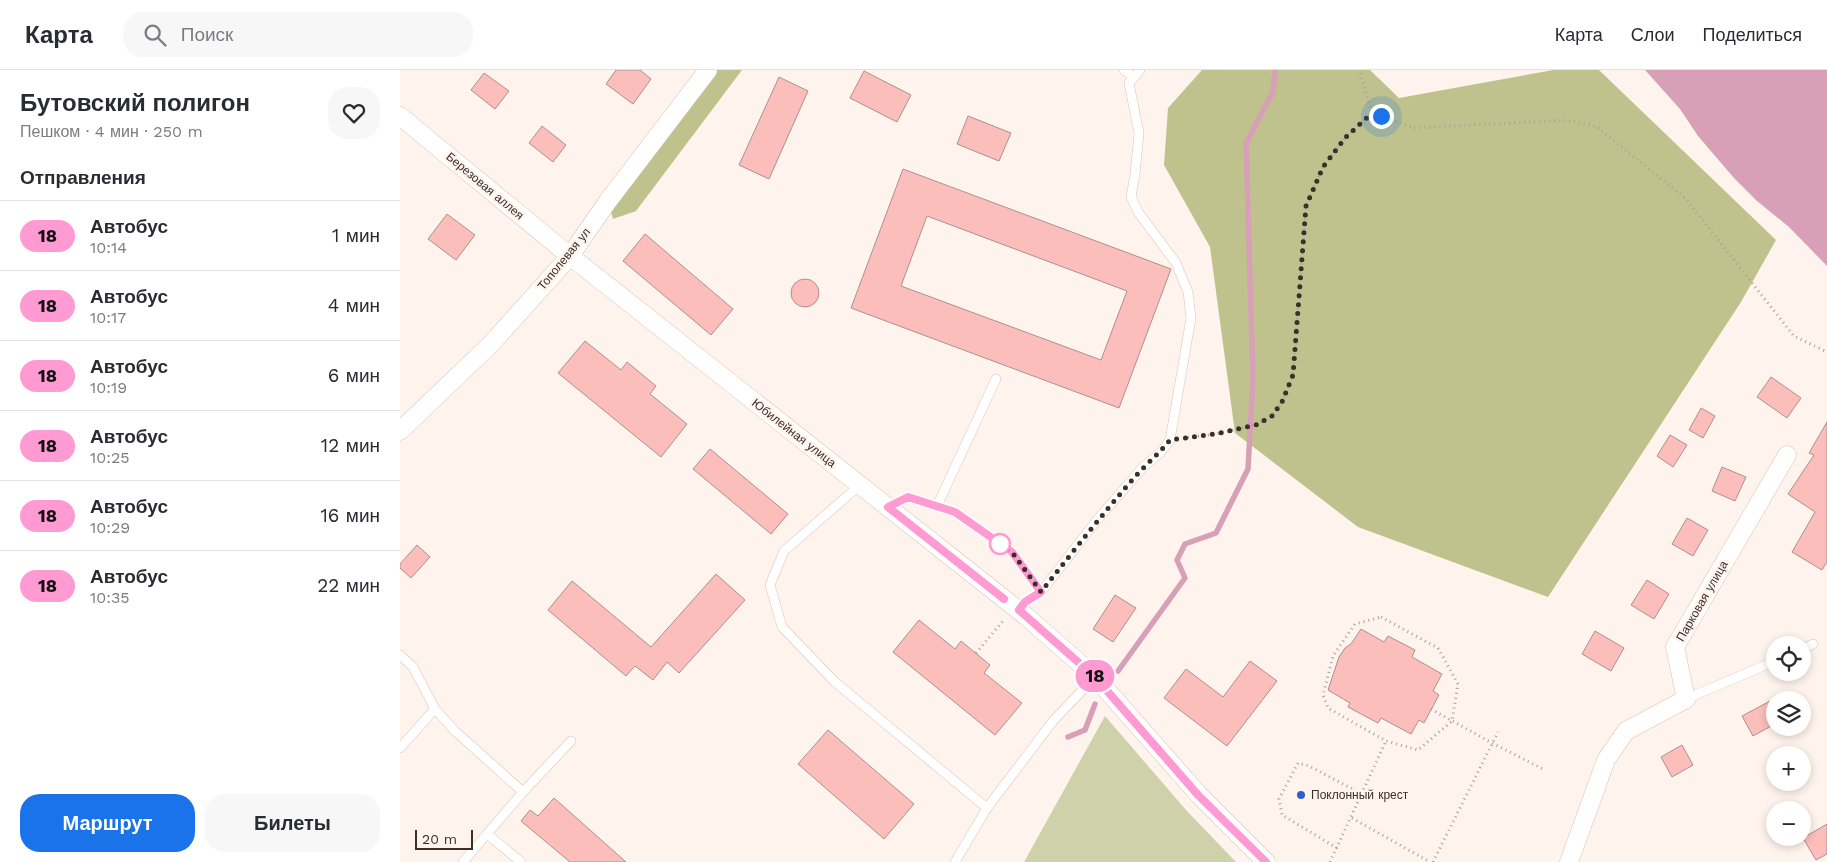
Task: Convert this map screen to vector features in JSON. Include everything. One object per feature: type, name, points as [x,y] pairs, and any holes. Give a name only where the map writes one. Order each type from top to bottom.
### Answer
[{"type":"street","name":"Тополевая ул","points":[[400,431],[491,344],[570,256],[608,201],[708,70]]},
{"type":"street","name":"Березовая аллея","points":[[400,116],[570,256]]},
{"type":"street","name":"Юбилейная улица","points":[[570,256],[888,507],[1095,677],[1198,795],[1266,862]]},
{"type":"street","name":"Парковая улица","points":[[1686,699],[1675,647],[1787,455]]},
{"type":"street","points":[[1569,862],[1606,760],[1626,731],[1686,699]]},
{"type":"lane","points":[[1018,614],[1025,602],[1041,592],[1143,467],[1160,453],[1170,440],[1191,318],[1188,292],[1176,263],[1138,212],[1131,197],[1139,133],[1129,84],[1137,74],[1124,70]]},
{"type":"lane","points":[[937,506],[996,379]]},
{"type":"lane","points":[[860,485],[784,551],[770,584],[782,626],[835,682],[987,808]]},
{"type":"lane","points":[[888,507],[908,497],[955,512],[1012,552],[1041,592]]},
{"type":"lane","points":[[400,655],[413,667],[435,709],[455,731],[523,792]]},
{"type":"lane","points":[[1686,699],[1766,664]]},
{"type":"lane","points":[[955,862],[987,808],[1053,721],[1095,677]]},
{"type":"lane","points":[[400,748],[435,709]]},
{"type":"lane","points":[[463,862],[523,792],[571,741]]},
{"type":"lane","points":[[487,834],[521,862]]},
{"type":"path","points":[[1359,70],[1372,113]]},
{"type":"path","points":[[1372,113],[1414,128],[1568,120],[1597,128],[1685,198],[1794,336],[1827,352]]},
{"type":"path","points":[[1170,440],[1215,434],[1256,425],[1272,416],[1282,402],[1293,375],[1306,206],[1323,167],[1345,138],[1372,113]]},
{"type":"path","points":[[976,653],[1018,614]]},
{"type":"path","points":[[1381,617],[1438,648],[1458,684],[1452,721],[1418,750],[1386,741],[1328,708],[1323,695],[1333,656],[1354,624],[1381,617]]},
{"type":"path","points":[[1431,709],[1545,770]]},
{"type":"path","points":[[1434,862],[1498,732]]},
{"type":"path","points":[[1330,862],[1386,741]]},
{"type":"path","points":[[1337,848],[1282,816],[1279,799],[1298,763],[1309,766],[1362,794]]},
{"type":"path","points":[[1352,818],[1430,862]]},
{"type":"green space","points":[[703,70],[742,70],[636,211],[613,219],[608,201]]},
{"type":"green space","points":[[1202,70],[1370,70],[1399,98],[1553,70],[1599,70],[1776,240],[1741,302],[1548,597],[1358,527],[1235,433],[1210,247],[1164,165],[1168,108]]},
{"type":"green space","points":[[1105,716],[1186,810],[1236,862],[1024,862]]},
{"type":"shaded area","points":[[1645,70],[1827,70],[1827,266],[1789,227],[1757,201],[1734,178],[1698,136],[1680,109]]},
{"type":"building","points":[[616,70],[640,70],[651,79],[633,104],[606,84]]},
{"type":"building","points":[[864,71],[911,95],[897,122],[850,98]]},
{"type":"building","points":[[484,73],[509,91],[495,109],[471,90]]},
{"type":"building","points":[[779,77],[808,91],[769,179],[739,165]]},
{"type":"building","points":[[968,116],[1011,133],[999,161],[957,144]]},
{"type":"building","points":[[542,126],[566,145],[553,162],[529,143]]},
{"type":"building","points":[[903,169],[1171,269],[1119,408],[851,308]],"holes":[[[927,216],[1127,291],[1101,360],[901,286]]]},
{"type":"building","points":[[447,214],[475,235],[456,260],[428,239]]},
{"type":"building","points":[[645,234],[733,309],[711,335],[623,261]]},
{"type":"building","points":[[805,279],[815,283],[819,293],[815,303],[805,307],[795,303],[791,293],[795,283]]},
{"type":"building","points":[[585,341],[621,370],[627,362],[656,386],[650,394],[687,424],[661,457],[558,373]]},
{"type":"building","points":[[1771,377],[1801,398],[1787,418],[1757,397]]},
{"type":"building","points":[[1701,408],[1715,416],[1703,438],[1689,430]]},
{"type":"building","points":[[1827,422],[1827,562],[1822,570],[1792,552],[1815,512],[1788,494],[1814,455],[1809,453]]},
{"type":"building","points":[[1670,435],[1687,445],[1673,467],[1657,456]]},
{"type":"building","points":[[710,449],[788,514],[771,534],[693,469]]},
{"type":"building","points":[[1722,467],[1746,477],[1735,501],[1712,491]]},
{"type":"building","points":[[1687,518],[1708,530],[1693,556],[1672,544]]},
{"type":"building","points":[[417,545],[430,557],[411,578],[400,568],[400,564]]},
{"type":"building","points":[[716,574],[745,600],[679,673],[667,662],[653,680],[635,666],[626,676],[548,610],[572,581],[651,647]]},
{"type":"building","points":[[1647,580],[1669,594],[1654,619],[1631,605]]},
{"type":"building","points":[[1115,595],[1136,608],[1113,642],[1093,629]]},
{"type":"building","points":[[919,620],[955,649],[961,641],[990,665],[984,673],[1022,703],[995,735],[893,652]]},
{"type":"building","points":[[1361,629],[1384,642],[1388,636],[1415,650],[1412,657],[1442,674],[1433,691],[1439,695],[1424,723],[1419,720],[1411,734],[1381,718],[1378,723],[1348,707],[1350,703],[1328,690],[1339,657]]},
{"type":"building","points":[[1595,631],[1624,648],[1611,671],[1582,654]]},
{"type":"building","points":[[1250,661],[1277,681],[1227,746],[1164,698],[1186,669],[1223,697]]},
{"type":"building","points":[[1766,703],[1766,729],[1753,736],[1742,716]]},
{"type":"building","points":[[828,730],[914,804],[884,839],[798,764]]},
{"type":"building","points":[[1682,745],[1693,765],[1672,777],[1661,757]]},
{"type":"building","points":[[554,798],[626,862],[570,862],[521,821],[530,810],[538,816]]},
{"type":"building","points":[[1827,824],[1827,854],[1816,860],[1808,846],[1811,846],[1811,833]]},
{"type":"waterway","points":[[1118,671],[1185,578],[1177,560],[1185,544],[1216,533],[1248,469],[1253,379],[1246,143],[1273,92],[1275,70]]},
{"type":"waterway","points":[[1068,737],[1085,730],[1095,704]]},
{"type":"bus line","name":"18","points":[[1004,599],[888,507],[908,497],[955,512],[1012,552],[1041,592],[1025,602],[1019,610],[1095,677],[1198,795],[1266,862]]},
{"type":"place","name":"Поклонный крест","points":[[1301,795]]},
{"type":"route","points":[[1000,544],[1012,552],[1041,592],[1097,520],[1143,467],[1160,453],[1170,440],[1215,434],[1256,425],[1272,416],[1282,402],[1293,375],[1306,206],[1323,167],[1345,138],[1372,113],[1381,116]]}]
